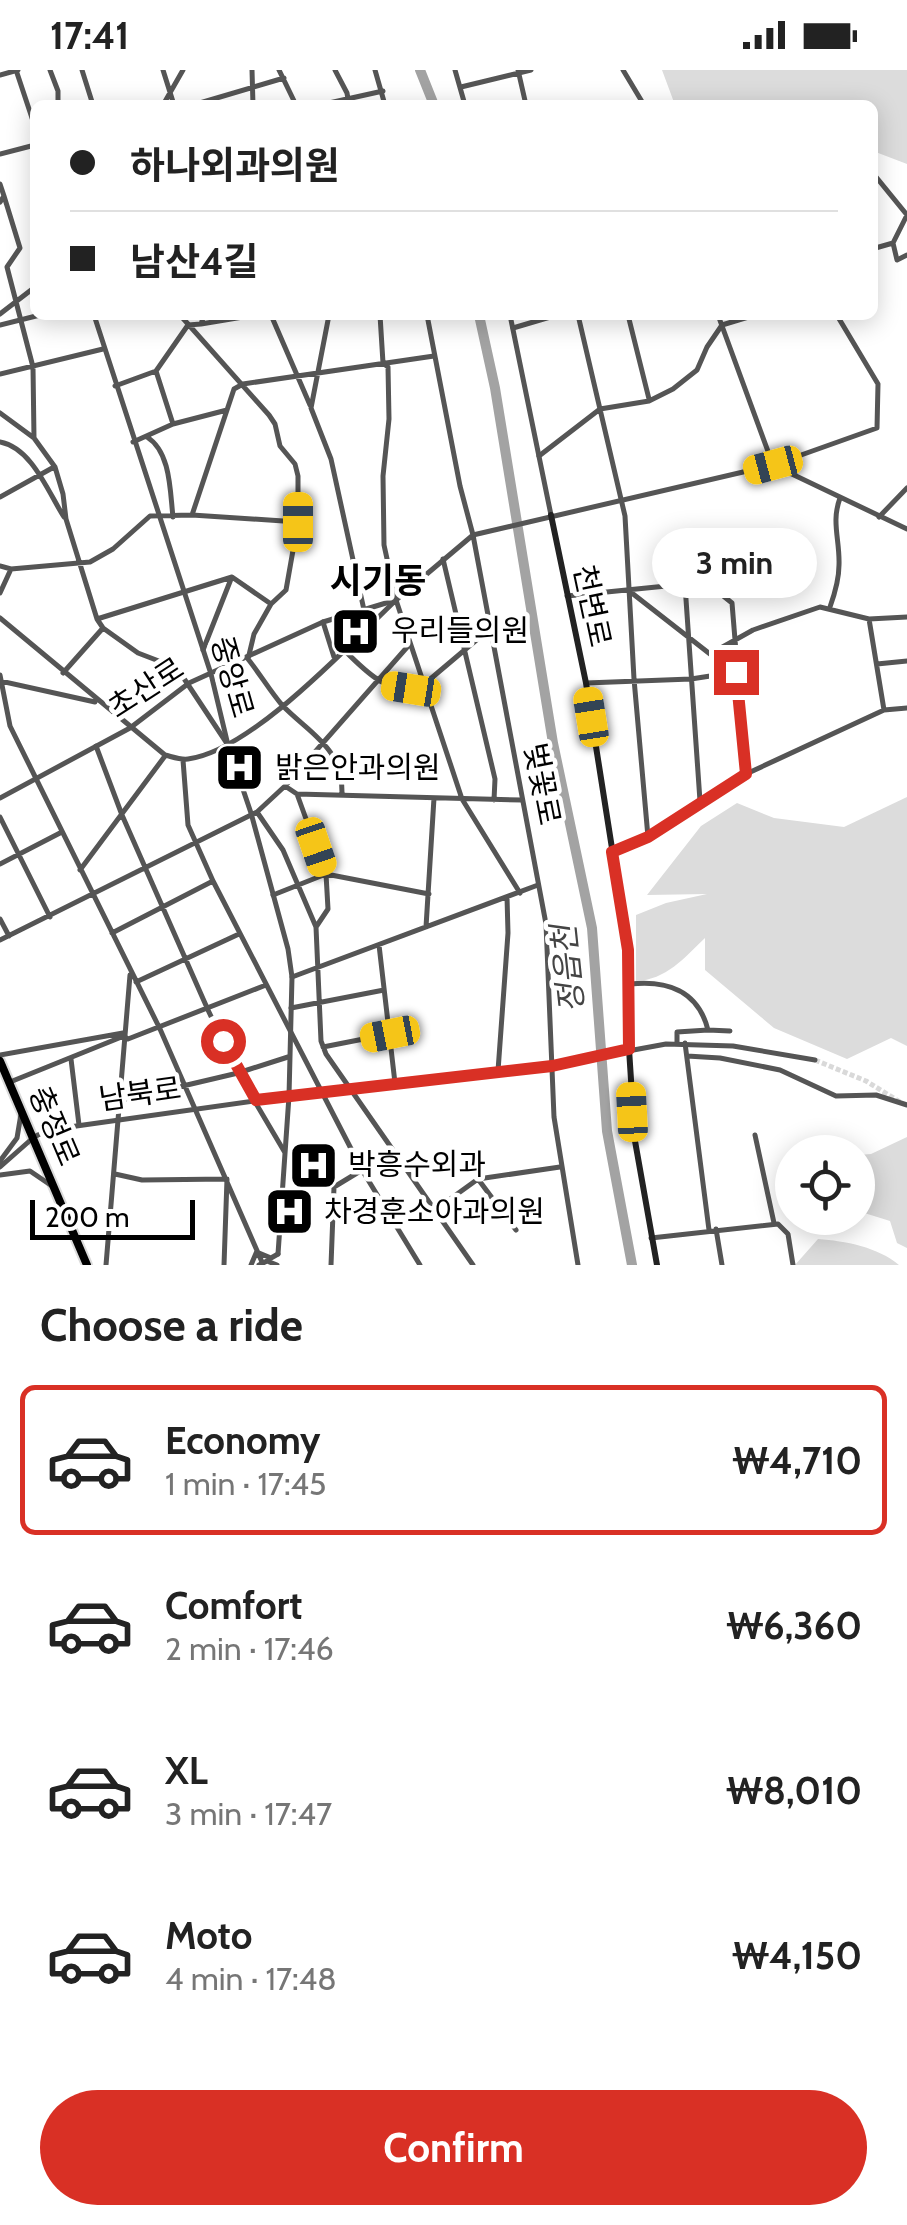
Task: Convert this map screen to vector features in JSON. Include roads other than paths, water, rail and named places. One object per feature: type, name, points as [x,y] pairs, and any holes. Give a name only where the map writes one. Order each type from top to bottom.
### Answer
[{"type":"main road","name":"천변로","points":[[550,515],[586,683],[628,950],[630,984],[624,1050],[657,1265]]},
{"type":"main road","name":"충정로","points":[[0,1058],[87,1265]]},
{"type":"street","points":[[0,75],[17,70],[30,112]]},
{"type":"street","points":[[50,70],[58,100]]},
{"type":"street","points":[[82,70],[91,100]]},
{"type":"street","points":[[163,70],[173,100]]},
{"type":"street","points":[[166,100],[183,70]]},
{"type":"street","points":[[252,70],[252,100]]},
{"type":"street","points":[[280,70],[294,100]]},
{"type":"street","points":[[336,70],[347,100]]},
{"type":"street","points":[[375,70],[385,100]]},
{"type":"street","points":[[455,70],[464,100]]},
{"type":"street","points":[[461,87],[531,70]]},
{"type":"street","points":[[623,70],[641,100]]},
{"type":"street","points":[[518,72],[525,100]]},
{"type":"street","points":[[209,100],[284,78]]},
{"type":"street","points":[[354,100],[382,90]]},
{"type":"street","points":[[0,154],[30,146]]},
{"type":"street","points":[[878,179],[907,215],[893,242],[897,260],[907,255]]},
{"type":"street","points":[[0,184],[20,248],[7,267],[33,367],[34,438]]},
{"type":"street","points":[[0,226],[12,224]]},
{"type":"street","points":[[878,247],[893,242]]},
{"type":"street","points":[[0,314],[30,291]]},
{"type":"street","points":[[0,325],[30,318]]},
{"type":"street","name":"중앙로","points":[[95,320],[132,442],[211,674],[228,745],[254,813],[292,977],[290,1096],[278,1254]]},
{"type":"street","points":[[184,320],[270,414],[280,446],[298,476],[298,522],[286,590],[271,604],[254,634],[248,659],[282,705],[324,741],[342,776],[342,795]]},
{"type":"street","points":[[201,324],[202,320]]},
{"type":"street","points":[[188,325],[225,320]]},
{"type":"street","points":[[273,320],[331,460],[364,610],[372,624]]},
{"type":"street","points":[[312,408],[327,320]]},
{"type":"street","points":[[380,320],[383,363],[388,367],[390,419],[383,476],[384,544],[396,600],[462,799],[520,893]]},
{"type":"street","name":"벚꽃로","points":[[428,320],[473,535],[538,886],[549,958],[554,1117],[578,1265]]},
{"type":"street","name":"천변로","points":[[511,320],[550,515]]},
{"type":"street","points":[[513,328],[540,320]]},
{"type":"street","points":[[579,320],[622,501],[648,837]]},
{"type":"street","points":[[629,320],[649,401]]},
{"type":"street","points":[[720,320],[773,465],[907,528]]},
{"type":"street","points":[[539,456],[600,409],[649,401],[672,389],[697,370],[722,326],[739,320]]},
{"type":"street","points":[[473,535],[773,465],[876,428],[878,384],[840,320]]},
{"type":"street","points":[[115,386],[156,371],[188,325]]},
{"type":"street","points":[[0,374],[103,349]]},
{"type":"street","points":[[192,515],[234,388],[436,355]]},
{"type":"street","points":[[156,371],[173,424]]},
{"type":"street","points":[[132,442],[173,424],[227,410]]},
{"type":"street","points":[[0,413],[34,438],[55,466],[66,519],[97,619],[138,653],[176,668],[228,745]]},
{"type":"street","points":[[146,436],[155,442],[164,460],[173,517]]},
{"type":"street","points":[[0,442],[16,448],[66,519]]},
{"type":"street","points":[[0,497],[55,466]]},
{"type":"street","points":[[879,517],[907,488]]},
{"type":"street","points":[[830,607],[840,562],[834,514],[840,498]]},
{"type":"street","points":[[0,566],[11,569],[80,564],[113,549],[144,518],[192,515],[298,522]]},
{"type":"street","name":"초산로","points":[[0,798],[130,728],[189,683],[323,622],[396,600],[473,535]]},
{"type":"street","points":[[443,559],[494,779],[494,800]]},
{"type":"street","points":[[0,593],[11,569]]},
{"type":"street","points":[[232,577],[271,604]]},
{"type":"street","points":[[97,619],[232,577]]},
{"type":"street","points":[[202,650],[232,577]]},
{"type":"street","points":[[566,596],[706,582],[732,603],[746,774]]},
{"type":"street","points":[[684,585],[700,801]]},
{"type":"street","points":[[628,590],[710,654],[735,639],[830,607],[870,619],[907,617]]},
{"type":"street","points":[[0,618],[130,728],[165,755],[183,760],[228,745],[282,705],[396,600]]},
{"type":"street","points":[[870,619],[884,710]]},
{"type":"street","points":[[323,622],[334,658]]},
{"type":"street","points":[[64,673],[104,628]]},
{"type":"street","points":[[344,650],[376,681],[411,689],[422,686],[480,637],[490,634]]},
{"type":"street","points":[[0,940],[147,870],[254,813],[285,786],[410,645]]},
{"type":"street","points":[[876,664],[907,662]]},
{"type":"street","points":[[586,683],[691,679],[736,672]]},
{"type":"street","points":[[99,703],[0,678],[10,726],[160,1028],[261,1264],[278,1264],[278,1254],[263,1258],[257,1251]]},
{"type":"street","points":[[612,852],[648,837],[746,774],[884,710],[907,708]]},
{"type":"street","points":[[96,746],[122,815],[208,1010],[238,1073],[286,1154]]},
{"type":"street","points":[[80,870],[165,755]]},
{"type":"street","points":[[183,760],[188,825],[196,844],[362,1170],[420,1265]]},
{"type":"street","points":[[285,786],[298,794],[522,800]]},
{"type":"street","points":[[298,794],[326,874],[328,909],[316,927]]},
{"type":"street","points":[[426,927],[434,798]]},
{"type":"street","points":[[254,813],[283,850],[316,927],[324,1047],[348,1089],[473,1265]]},
{"type":"street","points":[[0,817],[50,917]]},
{"type":"street","points":[[0,864],[61,832]]},
{"type":"street","points":[[273,896],[326,874],[429,894]]},
{"type":"street","points":[[112,933],[213,880]]},
{"type":"street","points":[[292,977],[538,886]]},
{"type":"street","points":[[498,1071],[507,898]]},
{"type":"street","points":[[0,919],[9,936]]},
{"type":"street","points":[[136,982],[240,934]]},
{"type":"street","points":[[379,944],[395,1084]]},
{"type":"street","points":[[106,1265],[131,970]]},
{"type":"street","points":[[630,984],[659,982],[672,986],[698,1008],[708,1030]]},
{"type":"street","points":[[125,1034],[128,1039],[160,1028],[266,985]]},
{"type":"street","points":[[291,1008],[384,990]]},
{"type":"street","points":[[722,1265],[712,1229],[687,1056],[677,1032],[730,1031]]},
{"type":"street","points":[[684,1043],[689,1032]]},
{"type":"street","points":[[10,1082],[125,1034]]},
{"type":"street","points":[[0,1058],[125,1034]]},
{"type":"street","points":[[324,1047],[390,1034]]},
{"type":"street","name":"남북로","points":[[34,1137],[48,1130],[78,1125],[552,1066],[624,1050],[684,1043],[762,1050],[815,1060]]},
{"type":"street","points":[[687,1056],[765,1067],[795,1076],[836,1096],[876,1096],[907,1105]]},
{"type":"street","points":[[119,1101],[288,1057]]},
{"type":"street","points":[[71,1058],[78,1125]]},
{"type":"street","points":[[0,1164],[17,1138],[22,1110]]},
{"type":"street","points":[[755,1135],[774,1223]]},
{"type":"street","points":[[0,1164],[34,1137]]},
{"type":"street","points":[[435,1210],[478,1179],[560,1167]]},
{"type":"street","points":[[330,1265],[334,1187],[362,1170]]},
{"type":"street","points":[[0,1175],[30,1171],[55,1188]]},
{"type":"street","points":[[115,1174],[142,1180],[227,1179]]},
{"type":"street","points":[[224,1265],[227,1179]]},
{"type":"street","points":[[478,1179],[516,1230]]},
{"type":"street","points":[[651,1238],[774,1223],[784,1227],[788,1234],[793,1265]]},
{"type":"street","points":[[251,1265],[257,1251]]},
{"type":"waterway","name":"정읍천","points":[[420,70],[432,100]]},
{"type":"waterway","name":"정읍천","points":[[480,320],[495,388],[553,743],[592,928],[607,1131],[632,1265]]},
{"type":"tunnel","points":[[815,1060],[866,1081],[900,1102]]},
{"type":"place","name":"우리들의원","points":[[356,631]]},
{"type":"place","name":"밝은안과의원","points":[[240,768]]},
{"type":"place","name":"박흥수외과","points":[[313,1165]]},
{"type":"place","name":"차경훈소아과의원","points":[[289,1212]]},
{"type":"district","name":"시기동","points":[[378,581]]}]
